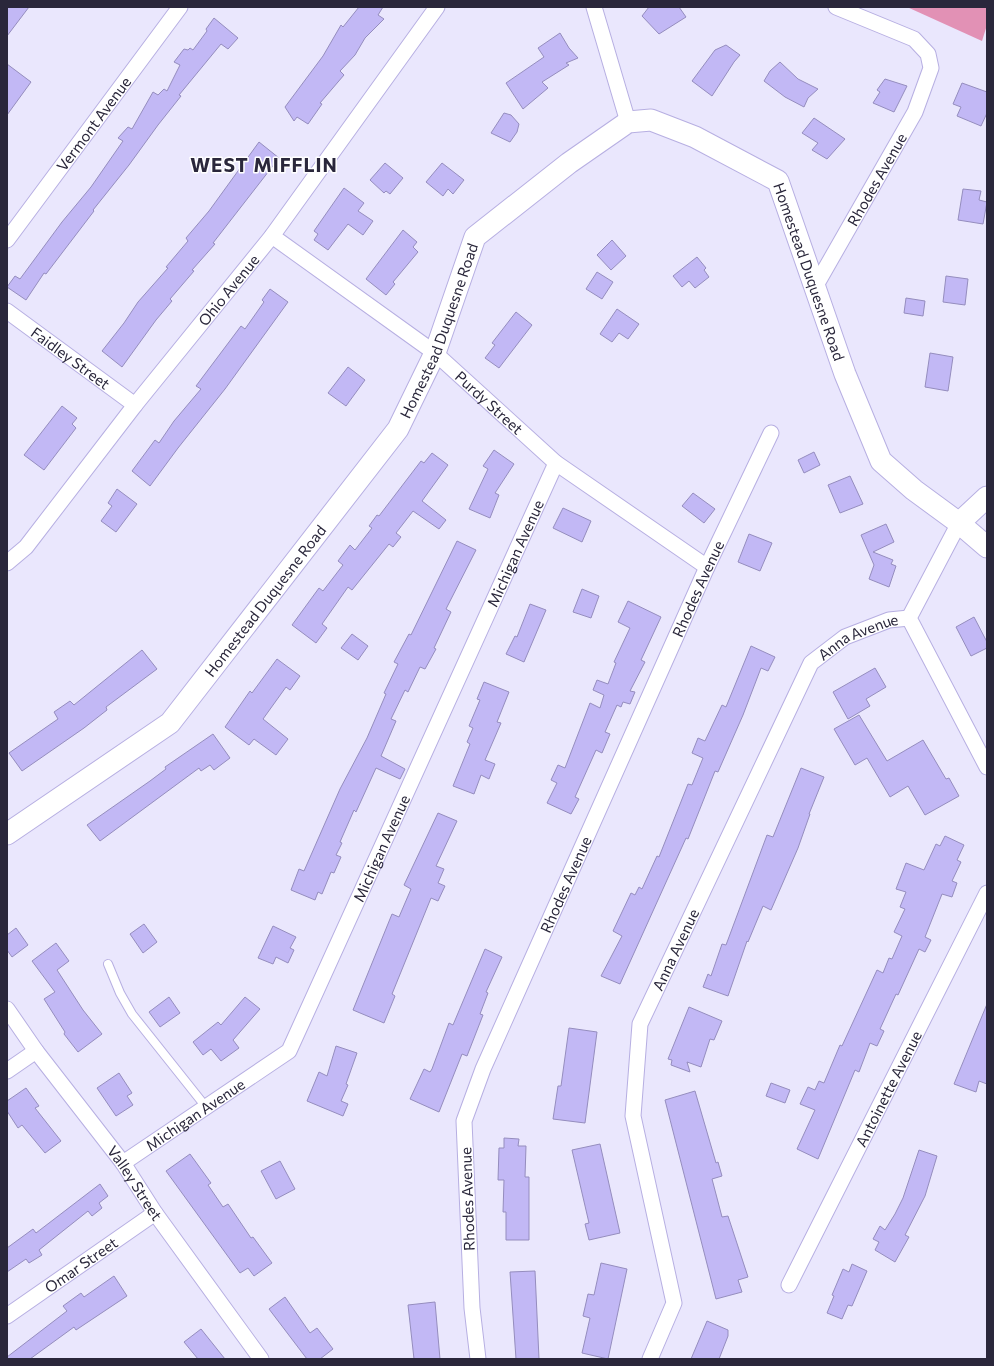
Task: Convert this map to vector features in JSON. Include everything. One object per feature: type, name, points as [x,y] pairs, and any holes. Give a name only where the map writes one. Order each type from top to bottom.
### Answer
[{"type":"street","name":"Vermont Avenue","points":[[7,240],[180,7]]},
{"type":"street","name":"Ohio Avenue","points":[[7,563],[26,547],[135,405],[272,236],[437,7]]},
{"type":"street","points":[[594,7],[628,122]]},
{"type":"street","name":"Rhodes Avenue","points":[[815,287],[915,112],[931,68],[928,54],[914,39],[836,7]]},
{"type":"street","name":"Homestead Duquesne Road","points":[[7,834],[170,723],[398,429],[435,353],[475,237],[569,163],[628,122],[651,120],[695,137],[778,181],[845,374],[881,461],[914,490],[959,523],[987,547]]},
{"type":"street","name":"Purdy Street","points":[[272,236],[435,353],[556,463],[707,567]]},
{"type":"street","name":"Faidley Street","points":[[7,311],[135,405]]},
{"type":"street","name":"Rhodes Avenue","points":[[478,1359],[472,1308],[464,1121],[483,1069],[707,567],[771,433]]},
{"type":"street","name":"Michigan Avenue","points":[[122,1163],[289,1051],[556,463]]},
{"type":"street","points":[[987,497],[959,523],[909,618],[987,767]]},
{"type":"street","points":[[7,548],[26,547]]},
{"type":"street","name":"Anna Avenue","points":[[650,1359],[674,1303],[633,1116],[640,1024],[811,663],[845,637],[889,620],[909,618]]},
{"type":"street","name":"Antoinette Avenue","points":[[789,1285],[987,893]]},
{"type":"street","name":"Valley Street","points":[[7,1009],[36,1051],[122,1163],[155,1213],[261,1359]]},
{"type":"street","points":[[7,1071],[36,1051]]},
{"type":"street","name":"Omar Street","points":[[7,1316],[155,1213]]},
{"type":"lane","points":[[108,964],[120,993],[132,1014],[206,1107]]},
{"type":"shaded area","points":[[907,7],[987,7],[987,25],[982,41]]},
{"type":"building","points":[[7,7],[29,7],[7,36]]},
{"type":"building","points":[[359,7],[383,7],[378,15],[384,19],[365,38],[355,55],[340,71],[344,75],[320,103],[322,104],[308,124],[297,117],[294,121],[285,107],[323,56],[341,25],[343,27]]},
{"type":"building","points":[[649,7],[679,7],[686,17],[659,34],[642,16]]},
{"type":"building","points":[[214,18],[238,38],[228,49],[221,44],[179,95],[181,96],[93,210],[94,211],[46,274],[44,273],[26,300],[7,287],[15,276],[20,279],[62,222],[91,187],[123,141],[118,138],[128,127],[132,129],[153,92],[158,95],[164,89],[167,91],[180,65],[174,62],[184,49],[188,50],[190,48],[193,50],[207,31],[206,29]]},
{"type":"building","points":[[560,33],[569,48],[578,58],[566,63],[569,65],[542,82],[548,88],[523,109],[506,83],[544,57],[538,48]]},
{"type":"building","points":[[726,45],[740,55],[712,96],[692,81],[715,50]]},
{"type":"building","points":[[780,62],[798,79],[818,89],[808,98],[804,107],[785,97],[764,81],[770,71]]},
{"type":"building","points":[[7,64],[31,82],[7,115]]},
{"type":"building","points":[[885,79],[907,86],[894,112],[873,103],[880,92],[877,90]]},
{"type":"building","points":[[962,83],[987,92],[987,113],[981,126],[957,116],[961,107],[953,104]]},
{"type":"building","points":[[504,113],[511,115],[519,124],[517,132],[510,142],[491,133]]},
{"type":"building","points":[[814,118],[845,139],[827,159],[812,150],[818,143],[802,133]]},
{"type":"building","points":[[259,142],[279,158],[213,243],[215,244],[192,270],[194,271],[170,299],[172,301],[156,320],[122,367],[102,351],[138,302],[168,268],[166,267],[188,241],[186,238],[209,211]]},
{"type":"building","points":[[385,163],[403,178],[390,194],[386,191],[384,193],[370,180]]},
{"type":"building","points":[[442,163],[464,180],[453,194],[448,189],[443,196],[426,182]]},
{"type":"building","points":[[344,188],[364,203],[358,211],[373,221],[363,235],[348,224],[328,250],[314,240],[318,234],[314,231]]},
{"type":"building","points":[[963,189],[981,191],[979,200],[987,202],[983,224],[958,220]]},
{"type":"building","points":[[403,230],[417,242],[413,247],[418,252],[393,282],[395,284],[386,295],[366,279]]},
{"type":"building","points":[[612,240],[626,256],[611,270],[597,255]]},
{"type":"building","points":[[697,257],[706,268],[704,270],[709,277],[695,288],[689,281],[682,287],[673,276]]},
{"type":"building","points":[[597,272],[613,282],[602,299],[586,289]]},
{"type":"building","points":[[946,276],[968,279],[965,305],[943,302]]},
{"type":"building","points":[[270,289],[288,302],[225,389],[150,486],[132,471],[155,440],[159,443],[174,421],[201,389],[196,386],[241,326],[245,329],[264,302],[262,300]]},
{"type":"building","points":[[906,298],[925,301],[923,316],[904,313]]},
{"type":"building","points":[[617,309],[639,324],[628,339],[619,333],[612,342],[600,334]]},
{"type":"building","points":[[516,312],[532,325],[499,368],[485,358],[495,345],[492,343]]},
{"type":"building","points":[[930,353],[953,357],[948,391],[925,387]]},
{"type":"building","points":[[348,367],[365,380],[346,406],[328,393]]},
{"type":"building","points":[[62,406],[77,418],[72,424],[76,428],[44,470],[24,455]]},
{"type":"building","points":[[494,450],[514,464],[495,493],[499,495],[490,518],[469,509],[488,469],[483,466]]},
{"type":"building","points":[[814,452],[820,465],[804,473],[798,460]]},
{"type":"building","points":[[432,453],[448,465],[422,501],[446,520],[439,529],[413,511],[396,533],[401,537],[393,547],[389,544],[352,590],[348,587],[322,624],[327,628],[316,643],[292,625],[319,588],[323,591],[343,565],[338,561],[350,545],[355,550],[372,528],[369,526],[377,515],[379,516],[421,461],[424,463]]},
{"type":"building","points":[[850,476],[863,504],[840,513],[828,485]]},
{"type":"building","points":[[117,489],[137,504],[116,532],[101,521],[112,506],[108,503]]},
{"type":"building","points":[[693,493],[715,509],[704,523],[682,506]]},
{"type":"building","points":[[563,508],[591,521],[582,542],[553,528]]},
{"type":"building","points":[[886,524],[894,542],[873,552],[893,560],[891,564],[896,566],[889,587],[869,579],[874,565],[861,535]]},
{"type":"building","points":[[749,534],[772,543],[760,571],[738,562]]},
{"type":"building","points":[[457,541],[476,550],[446,609],[451,612],[434,648],[436,649],[425,669],[420,667],[408,692],[405,690],[391,719],[396,721],[381,756],[405,769],[400,779],[376,768],[356,812],[354,810],[340,842],[342,843],[336,855],[341,857],[334,873],[331,872],[322,894],[318,892],[315,900],[291,890],[299,869],[304,871],[340,789],[367,738],[386,694],[384,693],[398,664],[394,662],[409,634],[411,635]]},
{"type":"building","points":[[582,589],[599,596],[591,618],[573,612]]},
{"type":"building","points":[[628,601],[661,617],[641,660],[645,662],[630,691],[635,692],[630,704],[623,702],[621,707],[617,705],[605,732],[610,734],[602,753],[596,750],[575,797],[579,799],[571,814],[547,803],[557,783],[551,780],[558,765],[565,768],[590,703],[600,708],[604,695],[593,690],[597,680],[608,684],[616,663],[614,662],[630,628],[618,622]]},
{"type":"building","points":[[530,604],[546,610],[524,662],[506,654],[515,636],[517,637]]},
{"type":"building","points":[[974,617],[987,642],[987,648],[971,656],[956,627]]},
{"type":"building","points":[[352,634],[368,646],[358,660],[341,648]]},
{"type":"building","points":[[751,646],[775,657],[768,671],[761,668],[743,715],[718,772],[715,771],[688,839],[686,838],[620,984],[601,976],[622,936],[613,931],[631,893],[635,895],[639,887],[642,889],[657,856],[659,857],[688,784],[692,785],[703,758],[692,753],[698,738],[705,741],[722,705],[726,707]]},
{"type":"building","points":[[142,650],[157,669],[106,707],[107,710],[84,728],[22,771],[9,753],[58,719],[54,712],[70,701],[74,705]]},
{"type":"building","points":[[277,659],[300,676],[290,690],[286,687],[263,719],[288,739],[276,755],[254,739],[249,745],[225,727],[250,691],[252,693]]},
{"type":"building","points":[[875,668],[886,687],[866,699],[870,706],[848,719],[833,692]]},
{"type":"building","points":[[484,682],[509,692],[497,722],[501,723],[485,760],[495,764],[489,779],[481,775],[474,794],[453,786],[470,744],[467,742],[473,728],[469,726],[480,700],[477,699]]},
{"type":"building","points":[[859,715],[887,761],[923,740],[946,779],[949,778],[959,796],[925,815],[908,786],[890,797],[867,758],[855,765],[834,729]]},
{"type":"building","points":[[213,734],[230,758],[214,770],[210,765],[201,771],[199,768],[100,841],[87,825],[150,781],[166,769],[165,767]]},
{"type":"building","points":[[801,768],[824,777],[809,814],[798,848],[771,910],[763,906],[748,942],[747,941],[728,996],[703,987],[708,974],[711,976],[722,944],[726,945],[767,835],[773,837]]},
{"type":"building","points":[[438,813],[457,821],[436,866],[444,869],[438,883],[445,886],[438,901],[431,898],[392,994],[395,996],[384,1023],[353,1010],[392,914],[399,917],[411,889],[404,885]]},
{"type":"building","points":[[945,836],[964,845],[957,860],[961,862],[952,881],[957,883],[952,897],[942,894],[925,937],[931,940],[925,952],[919,949],[898,995],[896,994],[880,1029],[884,1031],[877,1046],[870,1043],[859,1072],[855,1070],[818,1159],[797,1149],[815,1110],[800,1104],[808,1087],[815,1090],[819,1081],[824,1083],[840,1045],[842,1046],[877,970],[883,973],[889,958],[892,959],[902,936],[894,932],[905,909],[900,907],[906,892],[896,889],[906,863],[924,870],[936,844],[940,846]]},
{"type":"building","points":[[144,924],[157,942],[143,953],[130,934]]},
{"type":"building","points":[[273,926],[296,937],[290,948],[294,950],[288,963],[276,957],[273,964],[258,958]]},
{"type":"building","points":[[16,928],[28,945],[12,957],[7,950],[7,935]]},
{"type":"building","points":[[56,943],[69,961],[57,970],[83,1010],[102,1034],[78,1052],[64,1034],[65,1032],[44,999],[55,992],[32,961]]},
{"type":"building","points":[[485,949],[502,957],[486,992],[488,993],[480,1014],[483,1015],[467,1056],[462,1054],[439,1112],[410,1099],[424,1069],[430,1072],[432,1069],[449,1023],[453,1025]]},
{"type":"building","points":[[169,997],[180,1013],[160,1027],[149,1012]]},
{"type":"building","points":[[245,997],[260,1009],[233,1040],[239,1048],[221,1061],[211,1049],[203,1055],[193,1042],[218,1022],[221,1025]]},
{"type":"building","points":[[987,1004],[987,1084],[979,1081],[976,1092],[954,1084]]},
{"type":"building","points":[[689,1007],[722,1021],[714,1040],[710,1039],[701,1067],[687,1062],[690,1072],[671,1065],[672,1060],[668,1059]]},
{"type":"building","points":[[569,1028],[597,1032],[585,1123],[553,1119],[558,1086],[561,1086]]},
{"type":"building","points":[[336,1046],[357,1053],[346,1084],[348,1085],[341,1101],[348,1104],[343,1116],[307,1101],[319,1072],[327,1076]]},
{"type":"building","points":[[119,1073],[132,1093],[127,1096],[133,1105],[116,1116],[97,1088]]},
{"type":"building","points":[[771,1083],[790,1090],[785,1103],[766,1096]]},
{"type":"building","points":[[26,1088],[39,1106],[35,1108],[61,1141],[45,1153],[22,1125],[18,1128],[7,1111],[7,1101]]},
{"type":"building","points":[[695,1091],[716,1163],[718,1162],[722,1176],[712,1179],[722,1217],[728,1216],[748,1277],[738,1280],[742,1292],[716,1299],[665,1100]]},
{"type":"building","points":[[504,1138],[519,1139],[518,1146],[526,1146],[525,1177],[529,1177],[529,1240],[506,1240],[506,1212],[503,1212],[504,1180],[498,1180],[499,1148],[504,1148]]},
{"type":"building","points":[[600,1144],[620,1233],[589,1240],[585,1224],[589,1223],[572,1150]]},
{"type":"building","points":[[919,1150],[937,1156],[925,1196],[905,1235],[909,1237],[895,1262],[875,1250],[879,1242],[873,1239],[880,1226],[885,1230],[895,1214],[903,1198]]},
{"type":"building","points":[[190,1154],[211,1183],[208,1185],[223,1207],[228,1204],[251,1238],[253,1237],[272,1263],[254,1276],[248,1268],[240,1273],[166,1171]]},
{"type":"building","points":[[280,1161],[295,1189],[276,1199],[261,1171]]},
{"type":"building","points":[[100,1184],[108,1196],[99,1203],[102,1208],[92,1216],[88,1211],[39,1250],[42,1255],[29,1263],[26,1259],[7,1272],[7,1248],[33,1229],[36,1233]]},
{"type":"building","points":[[601,1263],[627,1269],[608,1359],[582,1353],[590,1318],[583,1316],[588,1294],[594,1295]]},
{"type":"building","points":[[852,1264],[867,1271],[852,1306],[848,1305],[842,1319],[827,1313],[834,1296],[832,1295],[843,1269],[849,1272]]},
{"type":"building","points":[[535,1271],[539,1359],[516,1359],[510,1272]]},
{"type":"building","points":[[114,1276],[127,1296],[76,1330],[74,1327],[30,1359],[7,1359],[7,1357],[67,1311],[63,1306],[81,1293],[84,1297]]},
{"type":"building","points":[[285,1297],[310,1333],[317,1328],[333,1349],[320,1359],[307,1359],[269,1309]]},
{"type":"building","points":[[435,1302],[440,1359],[414,1359],[408,1305]]},
{"type":"building","points":[[707,1321],[728,1330],[728,1336],[719,1359],[691,1359]]},
{"type":"building","points":[[201,1329],[225,1359],[198,1359],[184,1342]]},
{"type":"district","name":"WEST MIFFLIN","points":[[264,164]]}]
